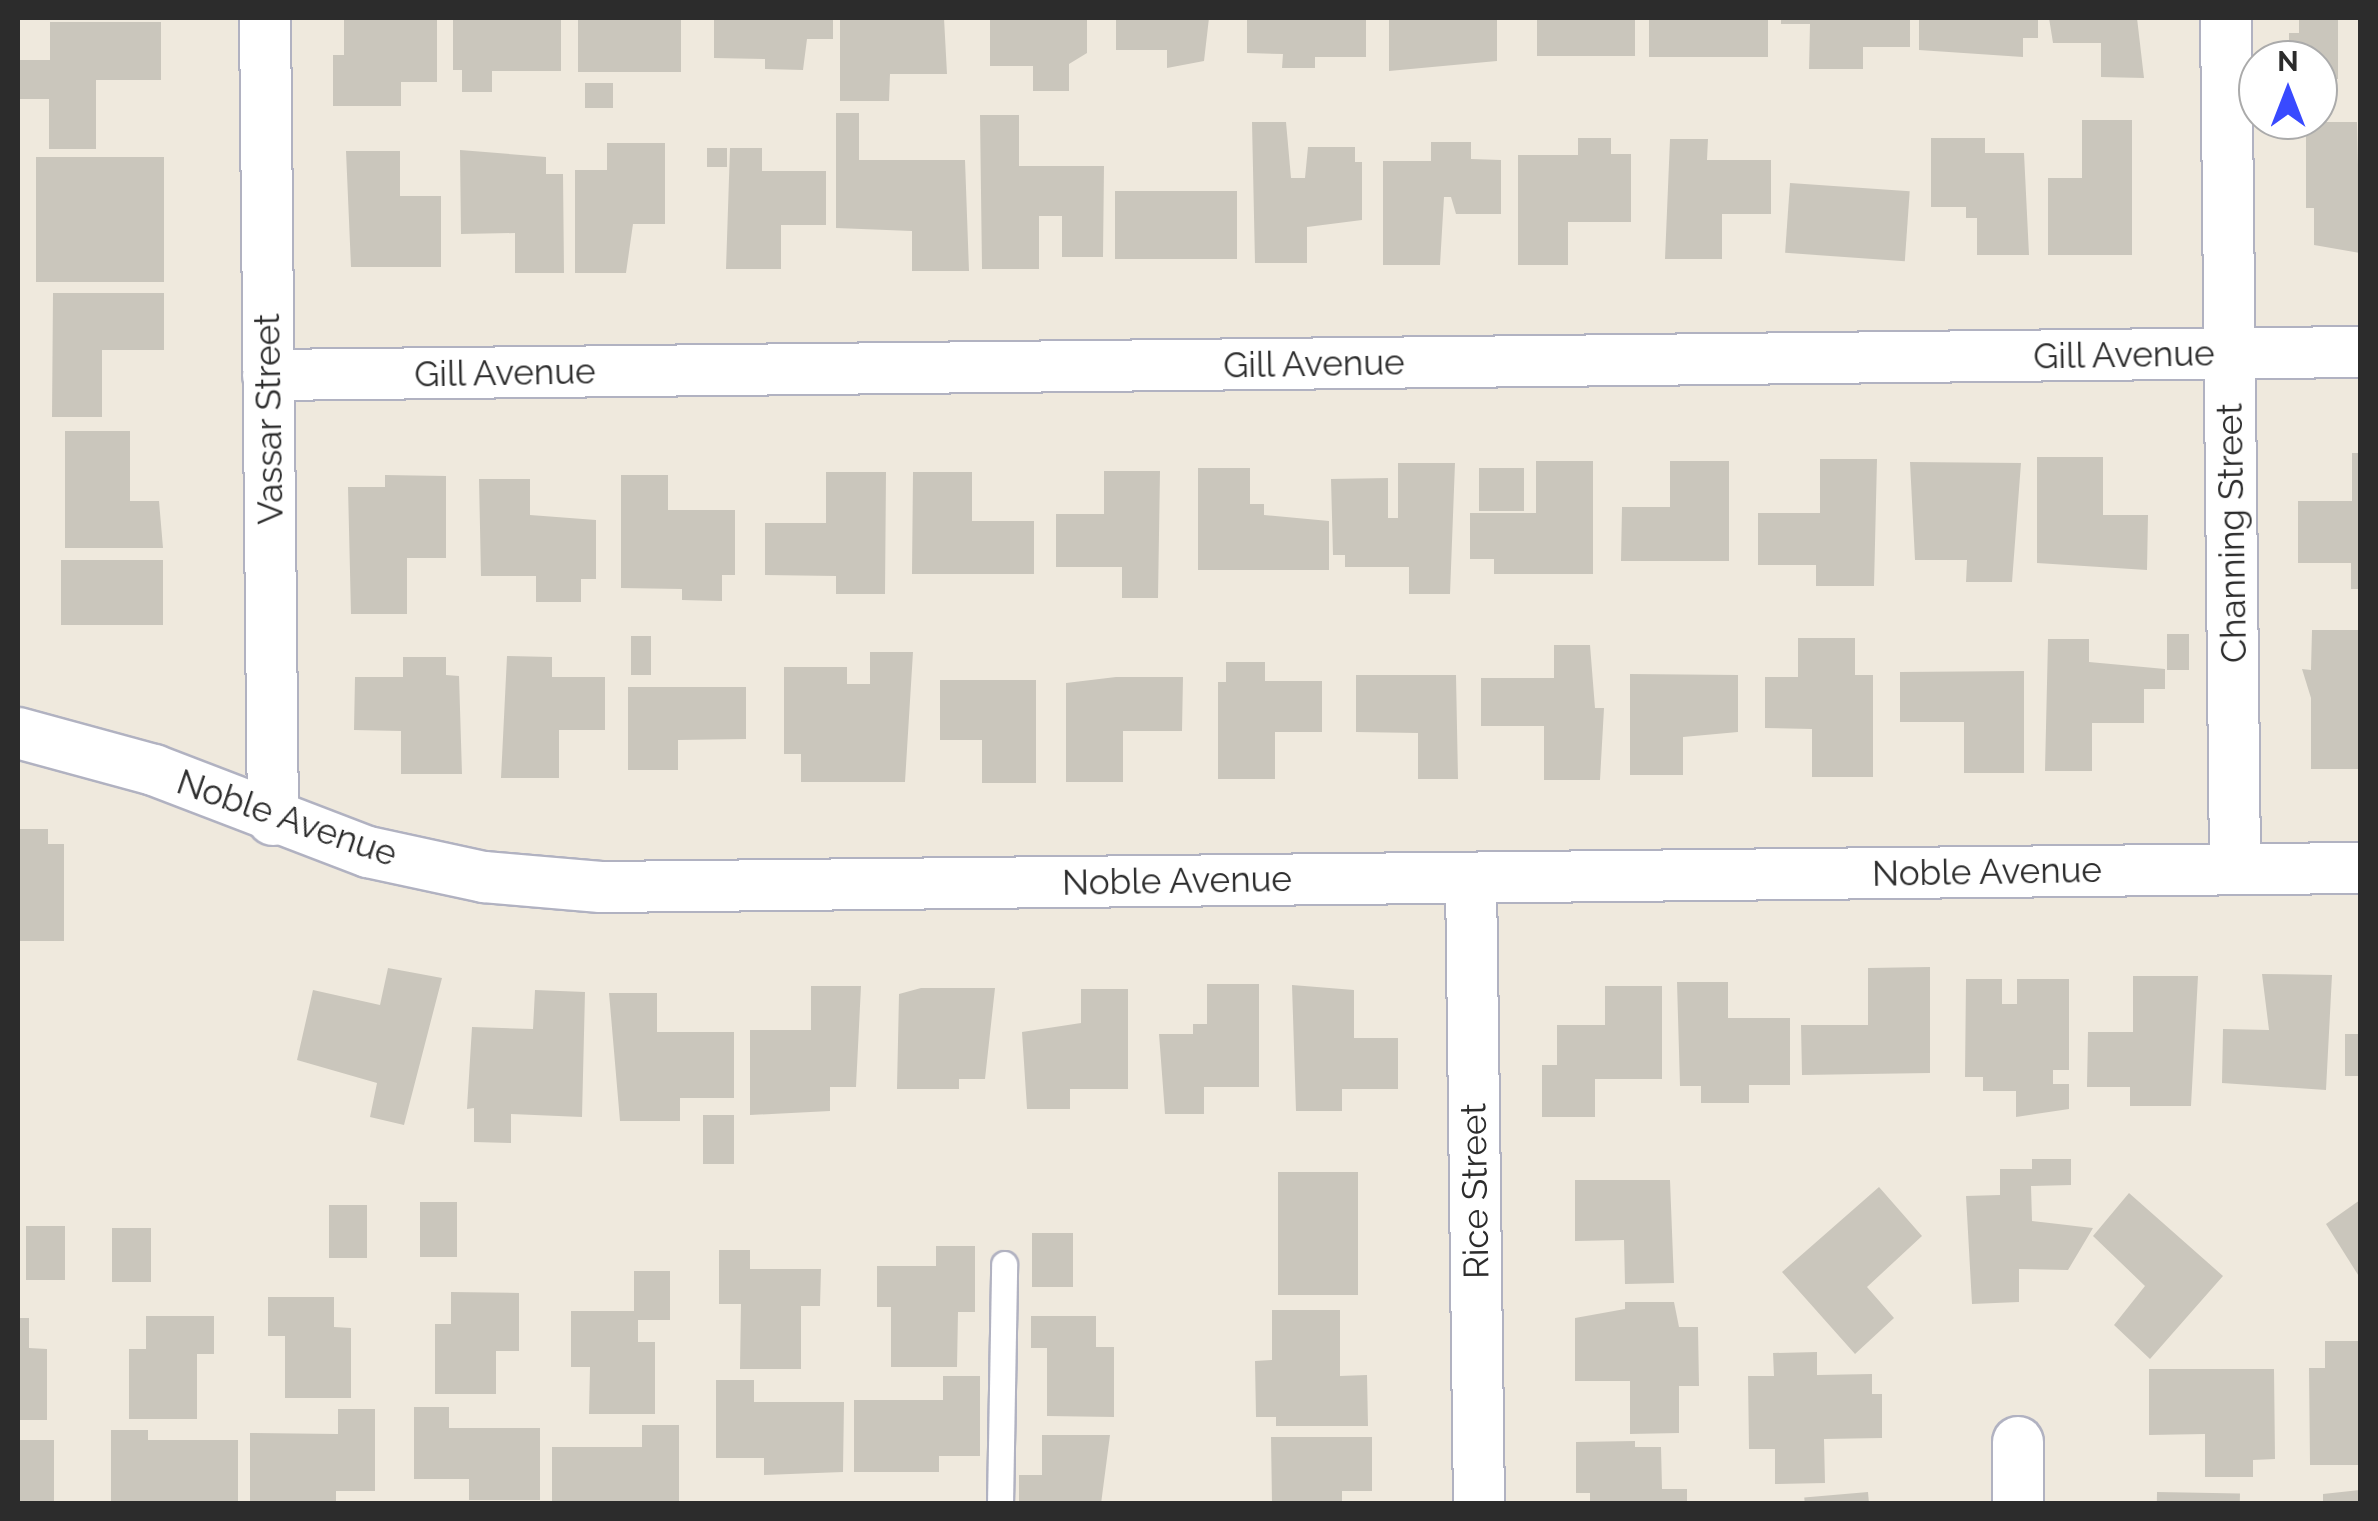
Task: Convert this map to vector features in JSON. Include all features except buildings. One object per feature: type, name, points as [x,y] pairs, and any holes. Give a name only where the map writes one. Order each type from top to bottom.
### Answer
[{"type":"street","name":"Vassar Street","points":[[265,18],[273,820]]},
{"type":"street","name":"Channing Street","points":[[2226,18],[2235,869]]},
{"type":"street","name":"Gill Avenue","points":[[268,375],[2360,352]]},
{"type":"street","name":"Noble Avenue","points":[[18,733],[154,770],[273,820],[368,852],[484,877],[600,887],[2360,868]]},
{"type":"street","name":"Rice Street","points":[[1472,878],[1479,1504]]},
{"type":"street","points":[[2018,1442],[2018,1504]]},
{"type":"lane","points":[[1000,1504],[1004,1264]]}]
